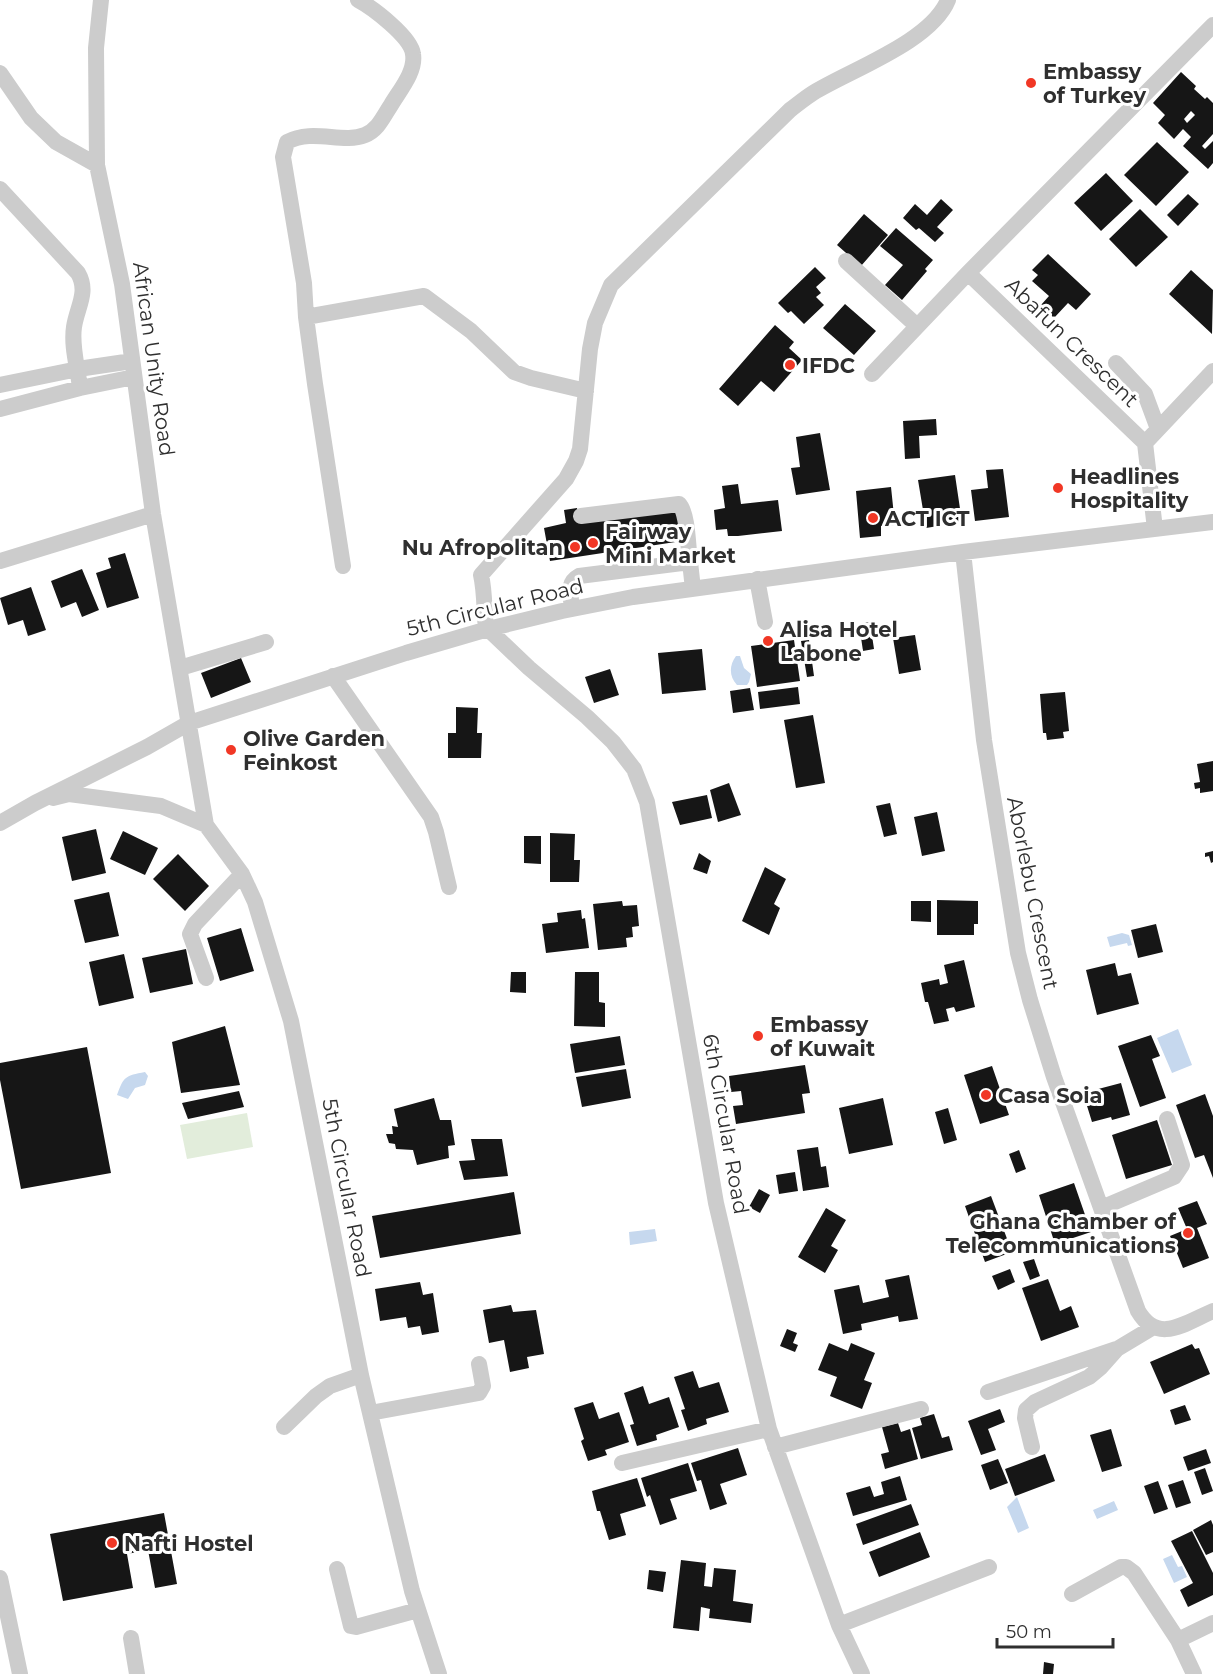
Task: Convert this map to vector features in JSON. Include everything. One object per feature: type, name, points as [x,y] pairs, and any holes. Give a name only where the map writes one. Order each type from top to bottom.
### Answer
[{"type":"street","name":"African Unity Road","points":[[101,0],[96,48],[97,165],[122,284],[153,514],[189,723]]},
{"type":"street","points":[[343,566],[306,317],[304,283],[282,156],[287,142],[298,136],[362,137],[375,131],[411,70],[413,54],[403,36],[358,0]]},
{"type":"street","points":[[487,629],[481,575],[566,479],[580,449],[590,349],[595,323],[611,285],[790,110],[812,94],[913,38],[933,21],[948,0]]},
{"type":"street","points":[[872,374],[968,273],[1213,25]]},
{"type":"street","points":[[0,73],[32,118],[56,142],[97,165]]},
{"type":"street","points":[[0,189],[78,273],[84,283],[84,292],[74,326],[74,345],[80,388]]},
{"type":"street","points":[[846,261],[917,326]]},
{"type":"street","name":"Abafun Crescent","points":[[968,273],[1145,443]]},
{"type":"street","points":[[306,317],[424,296],[471,331],[514,372],[586,391]]},
{"type":"street","points":[[1116,363],[1145,394],[1158,429]]},
{"type":"street","points":[[0,386],[78,369],[133,369]]},
{"type":"street","points":[[0,409],[80,388],[133,369]]},
{"type":"street","points":[[1155,529],[1145,443],[1213,371]]},
{"type":"street","points":[[581,516],[679,504],[685,515],[693,589]]},
{"type":"street","points":[[0,561],[153,514]]},
{"type":"street","name":"5th Circular Road","points":[[1,819],[147,747],[189,723],[487,629],[572,609],[757,579],[1213,522]]},
{"type":"street","name":"Aborlebu Crescent","points":[[963,552],[984,740],[1018,953],[1029,1000],[1050,1066],[1138,1311],[1144,1322],[1152,1328]]},
{"type":"street","points":[[572,609],[570,585],[579,576],[690,562]]},
{"type":"street","points":[[757,579],[765,622]]},
{"type":"street","name":"6th Circular Road","points":[[487,629],[613,742],[634,769],[647,802],[716,1203],[770,1429],[839,1625],[862,1674]]},
{"type":"street","points":[[180,668],[266,642]]},
{"type":"street","points":[[333,676],[431,817],[449,887]]},
{"type":"street","name":"5th Circular Road","points":[[189,723],[206,825],[242,874],[258,912],[291,1021],[361,1375],[418,1610],[439,1674]]},
{"type":"street","points":[[35,802],[69,794],[93,796],[161,806],[206,825]]},
{"type":"street","points":[[206,978],[190,934],[195,924],[242,874]]},
{"type":"street","points":[[1101,1208],[1174,1177],[1178,1173],[1182,1165],[1167,1119]]},
{"type":"street","points":[[988,1392],[1117,1349],[1152,1328],[1161,1331],[1169,1329],[1213,1311]]},
{"type":"street","points":[[1032,1446],[1024,1419],[1026,1410],[1035,1402],[1089,1377],[1117,1349]]},
{"type":"street","points":[[370,1413],[479,1393],[483,1386],[479,1364]]},
{"type":"street","points":[[284,1427],[316,1396],[330,1386],[361,1375]]},
{"type":"street","points":[[775,1447],[921,1409]]},
{"type":"street","points":[[622,1463],[770,1429]]},
{"type":"street","points":[[839,1625],[989,1567]]},
{"type":"street","points":[[1071,1594],[1121,1567],[1126,1567],[1134,1573],[1178,1640],[1194,1674]]},
{"type":"street","points":[[337,1569],[351,1626],[356,1627],[418,1610]]},
{"type":"street","points":[[0,1578],[20,1674]]},
{"type":"street","points":[[1178,1640],[1213,1623]]},
{"type":"street","points":[[131,1638],[137,1674]]},
{"type":"green space","points":[[247,1113],[253,1147],[187,1159],[180,1125]]},
{"type":"water","points":[[736,656],[740,656],[744,668],[751,674],[747,685],[737,685],[732,678],[731,667]]},
{"type":"water","points":[[1122,933],[1129,935],[1132,945],[1128,946],[1127,943],[1110,947],[1107,937]]},
{"type":"water","points":[[1178,1029],[1192,1065],[1172,1073],[1157,1038]]},
{"type":"water","points":[[145,1072],[148,1076],[145,1085],[135,1088],[128,1099],[117,1095],[126,1078]]},
{"type":"water","points":[[655,1229],[657,1241],[630,1245],[629,1232]]},
{"type":"water","points":[[1017,1497],[1029,1528],[1018,1533],[1007,1507]]},
{"type":"water","points":[[1114,1501],[1118,1510],[1097,1519],[1093,1510]]},
{"type":"water","points":[[1172,1555],[1178,1567],[1182,1566],[1187,1577],[1174,1583],[1163,1559]]},
{"type":"building","points":[[1181,72],[1196,86],[1194,89],[1213,103],[1213,134],[1202,146],[1205,149],[1213,141],[1213,163],[1208,169],[1183,146],[1191,137],[1183,129],[1174,139],[1158,123],[1165,115],[1153,103]],"holes":[[[1191,111],[1195,115],[1187,123],[1184,119]]]},
{"type":"building","points":[[1157,142],[1189,172],[1156,206],[1124,175]]},
{"type":"building","points":[[1106,173],[1133,201],[1101,231],[1074,203]]},
{"type":"building","points":[[1188,194],[1199,204],[1178,226],[1167,215]]},
{"type":"building","points":[[941,199],[953,210],[937,227],[944,233],[935,242],[903,218],[915,204],[927,215]]},
{"type":"building","points":[[1140,209],[1168,237],[1136,267],[1109,239]]},
{"type":"building","points":[[864,214],[888,235],[861,266],[837,245]]},
{"type":"building","points":[[896,228],[933,260],[925,269],[927,271],[902,300],[885,285],[903,265],[880,246]]},
{"type":"building","points":[[1048,254],[1091,294],[1076,310],[1068,303],[1054,318],[1041,305],[1049,296],[1032,281],[1038,275],[1032,270]]},
{"type":"building","points":[[815,267],[826,278],[816,287],[821,293],[816,297],[824,305],[804,324],[791,311],[788,313],[778,303]]},
{"type":"building","points":[[1191,270],[1213,290],[1212,334],[1169,294]]},
{"type":"building","points":[[845,304],[876,331],[854,355],[823,328]]},
{"type":"building","points":[[775,325],[794,342],[789,348],[802,360],[774,392],[761,381],[738,406],[719,389]]},
{"type":"building","points":[[936,419],[937,435],[919,436],[920,458],[905,459],[903,421]]},
{"type":"building","points":[[820,433],[830,490],[796,495],[791,468],[800,467],[796,437]]},
{"type":"building","points":[[1003,469],[1009,517],[975,521],[971,490],[988,488],[986,470]]},
{"type":"building","points":[[955,475],[962,522],[926,528],[918,480]]},
{"type":"building","points":[[738,484],[741,504],[778,500],[782,531],[728,536],[727,529],[716,530],[714,510],[725,508],[722,486]]},
{"type":"building","points":[[891,487],[895,525],[881,526],[881,536],[860,538],[856,491]]},
{"type":"building","points":[[577,508],[579,520],[677,509],[682,541],[550,561],[544,528],[566,523],[564,510]]},
{"type":"building","points":[[125,553],[139,598],[107,608],[96,573],[111,568],[108,558]]},
{"type":"building","points":[[82,569],[99,610],[82,617],[76,602],[61,608],[51,581]]},
{"type":"building","points":[[31,587],[46,630],[28,636],[23,620],[8,625],[0,598]]},
{"type":"building","points":[[870,622],[874,649],[863,651],[859,624]]},
{"type":"building","points":[[915,635],[921,670],[899,674],[893,638]]},
{"type":"building","points":[[794,640],[800,681],[757,687],[751,646]]},
{"type":"building","points":[[809,640],[814,676],[807,677],[801,641]]},
{"type":"building","points":[[702,649],[706,690],[662,694],[658,653]]},
{"type":"building","points":[[241,658],[251,682],[211,698],[201,673]]},
{"type":"building","points":[[610,669],[619,695],[594,703],[585,677]]},
{"type":"building","points":[[798,687],[800,704],[760,709],[758,692]]},
{"type":"building","points":[[750,688],[754,710],[733,713],[730,691]]},
{"type":"building","points":[[1065,692],[1069,731],[1063,732],[1064,738],[1047,740],[1046,733],[1043,733],[1040,694]]},
{"type":"building","points":[[456,707],[478,708],[477,733],[482,733],[481,758],[448,758],[448,733],[456,733]]},
{"type":"building","points":[[813,715],[825,783],[796,788],[784,720]]},
{"type":"building","points":[[1213,761],[1213,791],[1200,793],[1200,788],[1195,789],[1194,783],[1200,782],[1197,764]]},
{"type":"building","points":[[729,783],[741,815],[718,822],[710,790]]},
{"type":"building","points":[[707,795],[712,818],[680,825],[672,802]]},
{"type":"building","points":[[890,803],[897,834],[884,837],[876,806]]},
{"type":"building","points":[[937,812],[945,851],[922,856],[914,817]]},
{"type":"building","points":[[96,829],[106,873],[72,881],[62,837]]},
{"type":"building","points":[[123,831],[158,848],[145,875],[110,859]]},
{"type":"building","points":[[550,833],[575,834],[574,860],[580,860],[579,882],[550,882]]},
{"type":"building","points":[[524,836],[541,836],[541,864],[524,863]]},
{"type":"building","points":[[1213,851],[1213,862],[1211,863],[1209,856],[1205,857],[1205,853]]},
{"type":"building","points":[[699,853],[711,861],[707,874],[693,869]]},
{"type":"building","points":[[178,854],[209,886],[185,911],[153,879]]},
{"type":"building","points":[[765,867],[786,879],[774,904],[780,908],[769,935],[742,921]]},
{"type":"building","points":[[109,892],[119,936],[85,943],[74,900]]},
{"type":"building","points":[[937,900],[978,901],[978,924],[974,924],[974,935],[937,935]]},
{"type":"building","points":[[622,901],[623,906],[637,905],[639,926],[632,927],[633,937],[626,938],[627,947],[598,950],[593,904]]},
{"type":"building","points":[[911,901],[931,901],[931,922],[911,921]]},
{"type":"building","points":[[581,910],[582,919],[585,918],[589,948],[546,953],[542,924],[558,922],[557,913]]},
{"type":"building","points":[[1156,924],[1163,952],[1138,958],[1131,930]]},
{"type":"building","points":[[241,928],[254,971],[220,981],[207,938]]},
{"type":"building","points":[[186,949],[193,984],[150,993],[142,958]]},
{"type":"building","points":[[124,954],[134,998],[99,1006],[89,962]]},
{"type":"building","points":[[964,960],[975,1007],[956,1012],[954,1007],[946,1009],[949,1021],[934,1024],[928,1002],[925,1002],[921,983],[939,979],[940,985],[948,983],[944,965]]},
{"type":"building","points":[[1115,963],[1118,976],[1131,973],[1139,1004],[1097,1015],[1086,970]]},
{"type":"building","points":[[511,972],[526,972],[526,993],[510,992]]},
{"type":"building","points":[[575,972],[599,972],[599,1002],[605,1003],[605,1027],[574,1026]]},
{"type":"building","points":[[225,1026],[240,1085],[181,1093],[172,1042]]},
{"type":"building","points":[[1151,1035],[1160,1056],[1152,1059],[1166,1098],[1140,1107],[1118,1046]]},
{"type":"building","points":[[620,1036],[625,1065],[575,1073],[570,1044]]},
{"type":"building","points":[[87,1047],[111,1173],[21,1189],[0,1080],[0,1063]]},
{"type":"building","points":[[805,1065],[810,1093],[802,1094],[805,1113],[736,1124],[733,1106],[743,1105],[741,1091],[731,1092],[729,1076]]},
{"type":"building","name":"Casa Soia","points":[[992,1066],[1009,1115],[980,1124],[964,1075]]},
{"type":"building","points":[[626,1069],[631,1098],[582,1107],[576,1077]]},
{"type":"building","points":[[1121,1083],[1130,1115],[1092,1122],[1083,1093]]},
{"type":"building","points":[[239,1091],[244,1107],[188,1119],[182,1103]]},
{"type":"building","points":[[1205,1094],[1213,1116],[1213,1178],[1204,1155],[1195,1158],[1176,1105]]},
{"type":"building","points":[[434,1098],[440,1120],[451,1120],[455,1145],[448,1146],[449,1158],[417,1165],[413,1150],[396,1149],[395,1144],[389,1143],[386,1134],[393,1134],[392,1126],[398,1127],[394,1109]]},
{"type":"building","points":[[883,1098],[893,1145],[849,1154],[839,1108]]},
{"type":"building","points":[[948,1108],[957,1140],[944,1144],[935,1112]]},
{"type":"building","points":[[1157,1120],[1172,1165],[1126,1179],[1112,1135]]},
{"type":"building","points":[[471,1139],[502,1139],[508,1176],[464,1180],[459,1161],[475,1160]]},
{"type":"building","points":[[818,1147],[821,1167],[826,1166],[829,1187],[803,1191],[797,1150]]},
{"type":"building","points":[[1019,1150],[1026,1169],[1016,1173],[1009,1154]]},
{"type":"building","points":[[795,1172],[798,1191],[779,1194],[776,1175]]},
{"type":"building","points":[[1074,1183],[1091,1232],[1055,1244],[1039,1195]]},
{"type":"building","points":[[759,1189],[770,1195],[760,1213],[749,1207]]},
{"type":"building","points":[[514,1192],[521,1234],[380,1258],[372,1216]]},
{"type":"building","points":[[991,1196],[1012,1252],[985,1262],[965,1206]]},
{"type":"building","name":"Ghana Chamber of Telecommunications","points":[[1197,1201],[1207,1224],[1197,1228],[1209,1258],[1183,1268],[1170,1236],[1187,1229],[1178,1208]]},
{"type":"building","points":[[826,1208],[846,1220],[831,1246],[838,1250],[825,1273],[798,1257]]},
{"type":"building","points":[[1034,1259],[1040,1276],[1030,1280],[1023,1262]]},
{"type":"building","points":[[1010,1269],[1015,1282],[998,1290],[992,1276]]},
{"type":"building","points":[[909,1275],[918,1319],[899,1322],[898,1316],[861,1324],[862,1330],[843,1334],[834,1290],[859,1285],[863,1303],[889,1297],[885,1280]]},
{"type":"building","points":[[1048,1279],[1060,1311],[1071,1306],[1079,1327],[1041,1341],[1022,1288]]},
{"type":"building","points":[[420,1282],[423,1295],[433,1293],[439,1332],[422,1335],[420,1326],[408,1328],[406,1317],[380,1321],[375,1289]]},
{"type":"building","points":[[511,1305],[513,1312],[536,1310],[544,1354],[527,1357],[529,1368],[510,1372],[504,1340],[489,1343],[483,1310]]},
{"type":"building","points":[[787,1329],[797,1333],[793,1343],[798,1345],[795,1352],[780,1346]]},
{"type":"building","points":[[829,1343],[848,1351],[851,1343],[875,1353],[864,1380],[872,1383],[862,1409],[830,1396],[837,1377],[818,1370]]},
{"type":"building","points":[[1192,1344],[1195,1349],[1199,1348],[1210,1374],[1164,1394],[1150,1362]]},
{"type":"building","points":[[693,1371],[699,1388],[719,1382],[729,1412],[706,1419],[707,1424],[688,1431],[681,1410],[685,1409],[674,1377]]},
{"type":"building","points":[[643,1386],[649,1404],[669,1397],[679,1427],[656,1435],[657,1440],[637,1446],[630,1425],[634,1424],[624,1393]]},
{"type":"building","points":[[593,1402],[599,1419],[619,1412],[629,1442],[605,1450],[607,1455],[588,1461],[574,1408]]},
{"type":"building","points":[[1185,1405],[1191,1420],[1175,1425],[1170,1410]]},
{"type":"building","points":[[1000,1409],[1005,1422],[988,1429],[996,1450],[981,1455],[968,1421]]},
{"type":"building","points":[[934,1414],[942,1438],[949,1436],[953,1450],[921,1459],[912,1428],[922,1425],[920,1418]]},
{"type":"building","points":[[898,1423],[901,1432],[910,1429],[918,1459],[885,1469],[881,1454],[889,1452],[882,1427]]},
{"type":"building","points":[[1111,1429],[1122,1466],[1102,1472],[1090,1435]]},
{"type":"building","points":[[738,1448],[747,1475],[720,1484],[727,1504],[710,1510],[701,1480],[697,1481],[691,1463]]},
{"type":"building","points":[[1206,1449],[1211,1463],[1188,1471],[1183,1457]]},
{"type":"building","points":[[1045,1454],[1055,1481],[1015,1496],[1005,1469]]},
{"type":"building","points":[[998,1459],[1008,1483],[990,1490],[981,1465]]},
{"type":"building","points":[[688,1463],[697,1491],[670,1499],[677,1519],[660,1525],[650,1495],[647,1497],[641,1478]]},
{"type":"building","points":[[1205,1468],[1213,1491],[1202,1495],[1194,1472]]},
{"type":"building","points":[[900,1476],[907,1500],[853,1516],[846,1493],[870,1486],[874,1497],[884,1494],[881,1482]]},
{"type":"building","points":[[637,1478],[646,1506],[620,1514],[626,1535],[609,1540],[600,1511],[597,1511],[592,1491]]},
{"type":"building","points":[[1183,1480],[1191,1503],[1176,1508],[1168,1485]]},
{"type":"building","points":[[1158,1481],[1168,1509],[1154,1514],[1144,1486]]},
{"type":"building","points":[[911,1504],[919,1525],[863,1545],[856,1524]]},
{"type":"building","points":[[164,1513],[177,1584],[155,1588],[148,1550],[127,1554],[133,1588],[63,1601],[50,1534]]},
{"type":"building","points":[[1211,1520],[1213,1552],[1206,1555],[1193,1530]]},
{"type":"building","points":[[1192,1531],[1213,1573],[1213,1595],[1188,1607],[1180,1590],[1193,1583],[1171,1541]]},
{"type":"building","points":[[920,1532],[930,1557],[879,1577],[869,1552]]},
{"type":"building","points":[[681,1560],[706,1563],[704,1586],[712,1587],[714,1568],[736,1570],[733,1601],[753,1604],[751,1623],[709,1618],[710,1609],[701,1607],[699,1631],[673,1628]]},
{"type":"building","points":[[649,1570],[666,1572],[663,1592],[647,1589]]},
{"type":"building","points":[[1044,1662],[1054,1664],[1053,1674],[1043,1674]]},
{"type":"place","name":"Embassy of Turkey","points":[[1031,83]]},
{"type":"place","name":"IFDC","points":[[790,365]]},
{"type":"place","name":"Headlines Hospitality","points":[[1058,488]]},
{"type":"place","name":"ACT ICT","points":[[873,518]]},
{"type":"place","name":"Fairway Mini Market","points":[[593,543]]},
{"type":"place","name":"Nu Afropolitan","points":[[575,547]]},
{"type":"place","name":"Alisa Hotel Labone","points":[[768,641]]},
{"type":"place","name":"Olive Garden Feinkost","points":[[231,750]]},
{"type":"place","name":"Embassy of Kuwait","points":[[758,1036]]},
{"type":"place","name":"Casa Soia","points":[[986,1095]]},
{"type":"place","name":"Ghana Chamber of Telecommunications","points":[[1188,1233]]},
{"type":"place","name":"Nafti Hostel","points":[[112,1543]]}]
